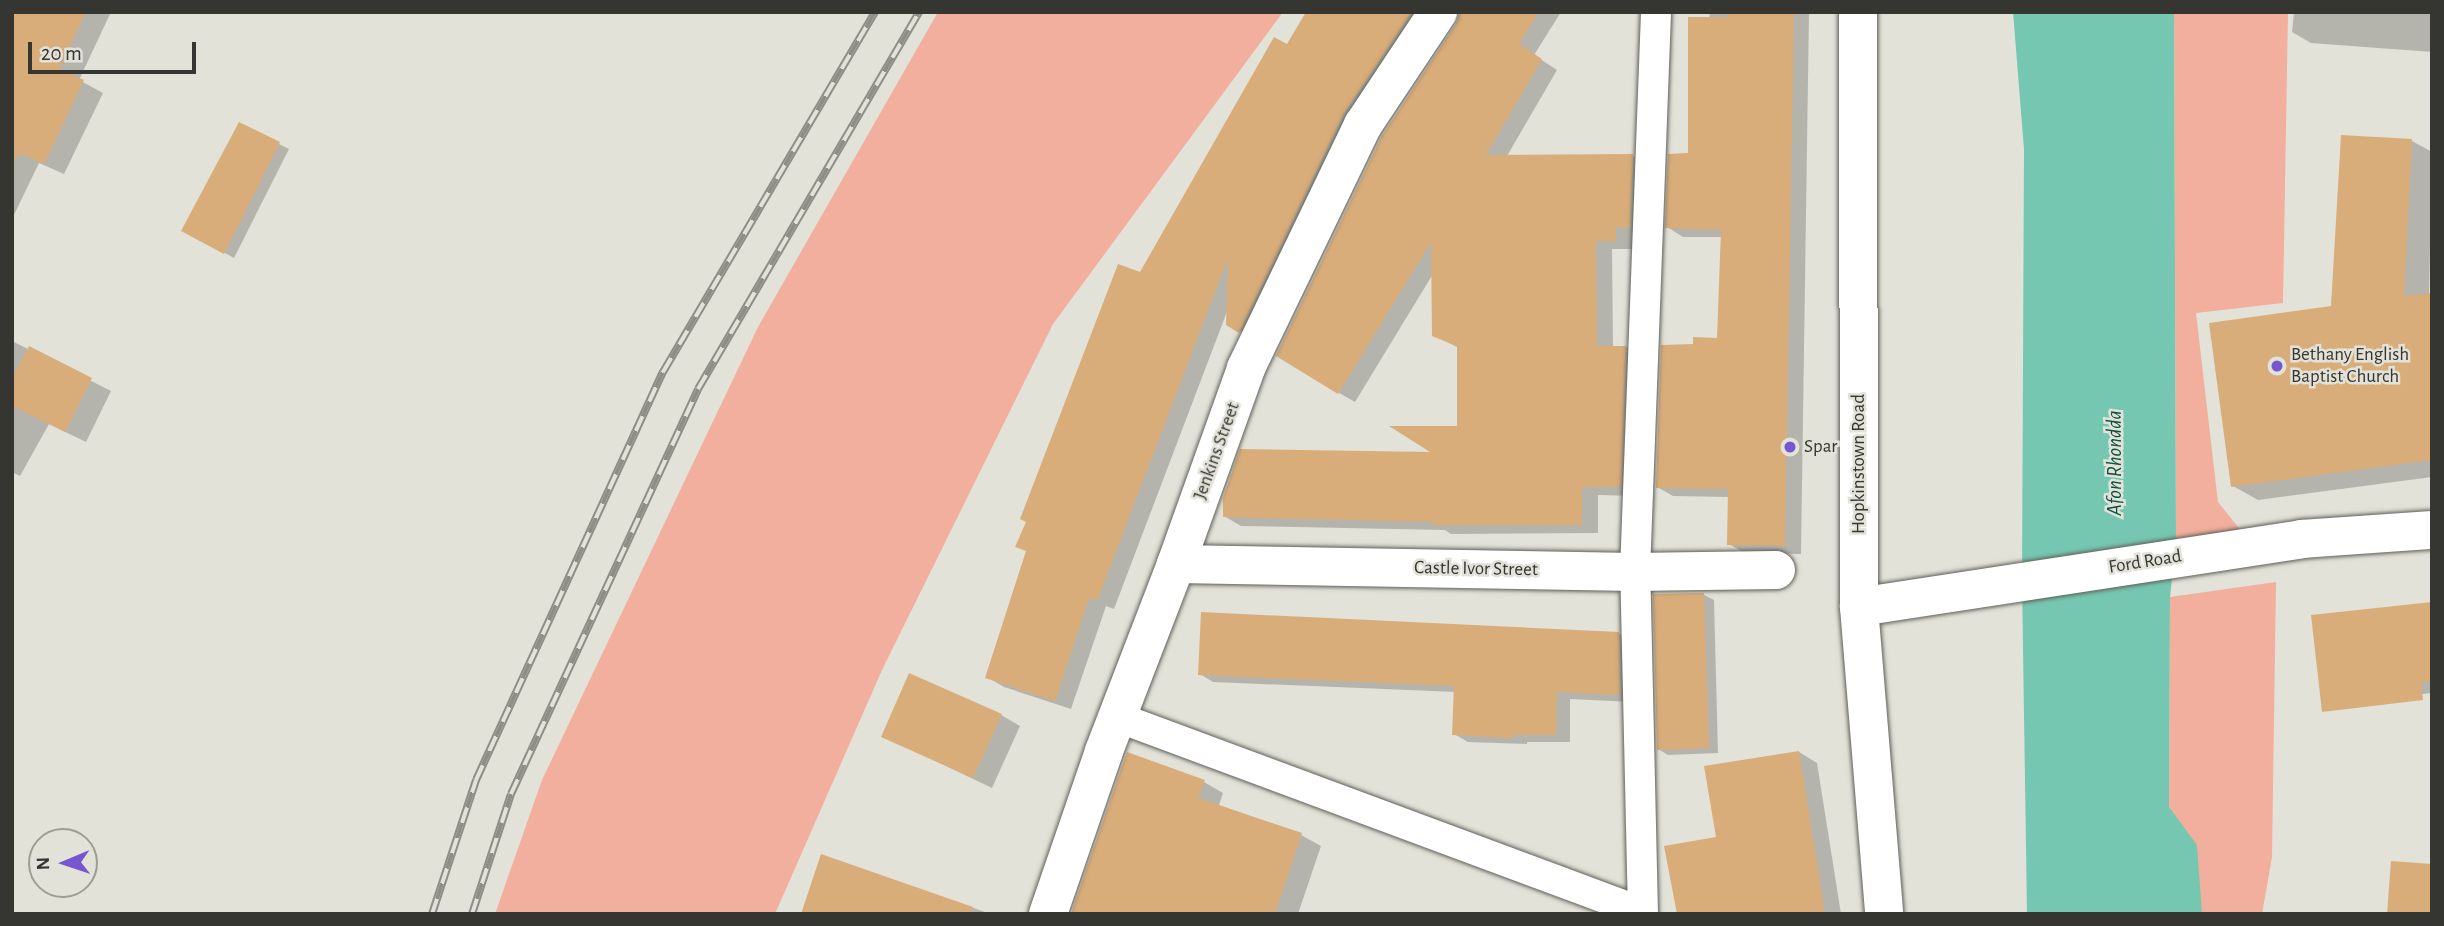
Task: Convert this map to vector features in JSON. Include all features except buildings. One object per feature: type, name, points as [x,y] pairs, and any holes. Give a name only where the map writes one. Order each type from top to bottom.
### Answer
[{"type":"street","name":"Jenkins Street","points":[[1048,914],[1117,717],[1176,564],[1246,368],[1363,125],[1438,12]]},
{"type":"street","name":"Hopkinstown Road","points":[[1858,12],[1860,607],[1884,914]]},
{"type":"street","name":"Ford Road","points":[[1860,607],[2220,550],[2302,539],[2432,530]]},
{"type":"street","name":"Castle Ivor Street","points":[[1176,564],[1635,572],[1776,570]]},
{"type":"lane","points":[[1117,717],[1643,913],[1635,572],[1656,12]]},
{"type":"shaded area","points":[[938,12],[1283,12],[1053,324],[882,670],[775,914],[495,914],[542,780],[758,327]]},
{"type":"shaded area","points":[[2174,12],[2288,12],[2283,303],[2196,313],[2218,502],[2242,532],[2176,544]]},
{"type":"shaded area","points":[[2276,582],[2272,857],[2262,914],[2201,914],[2169,808],[2170,597]]},
{"type":"water","name":"Afon Rhondda","points":[[2013,12],[2174,12],[2176,544],[2170,597],[2169,807],[2197,845],[2202,914],[2027,914],[2022,581],[2024,149]]},
{"type":"railway","points":[[432,914],[476,780],[663,372],[875,12]]},
{"type":"railway","points":[[472,914],[511,794],[698,389],[919,12]]},
{"type":"place","name":"Bethany English Baptist Church","points":[[2277,366]]},
{"type":"place","name":"Spar","points":[[1790,447]]}]
